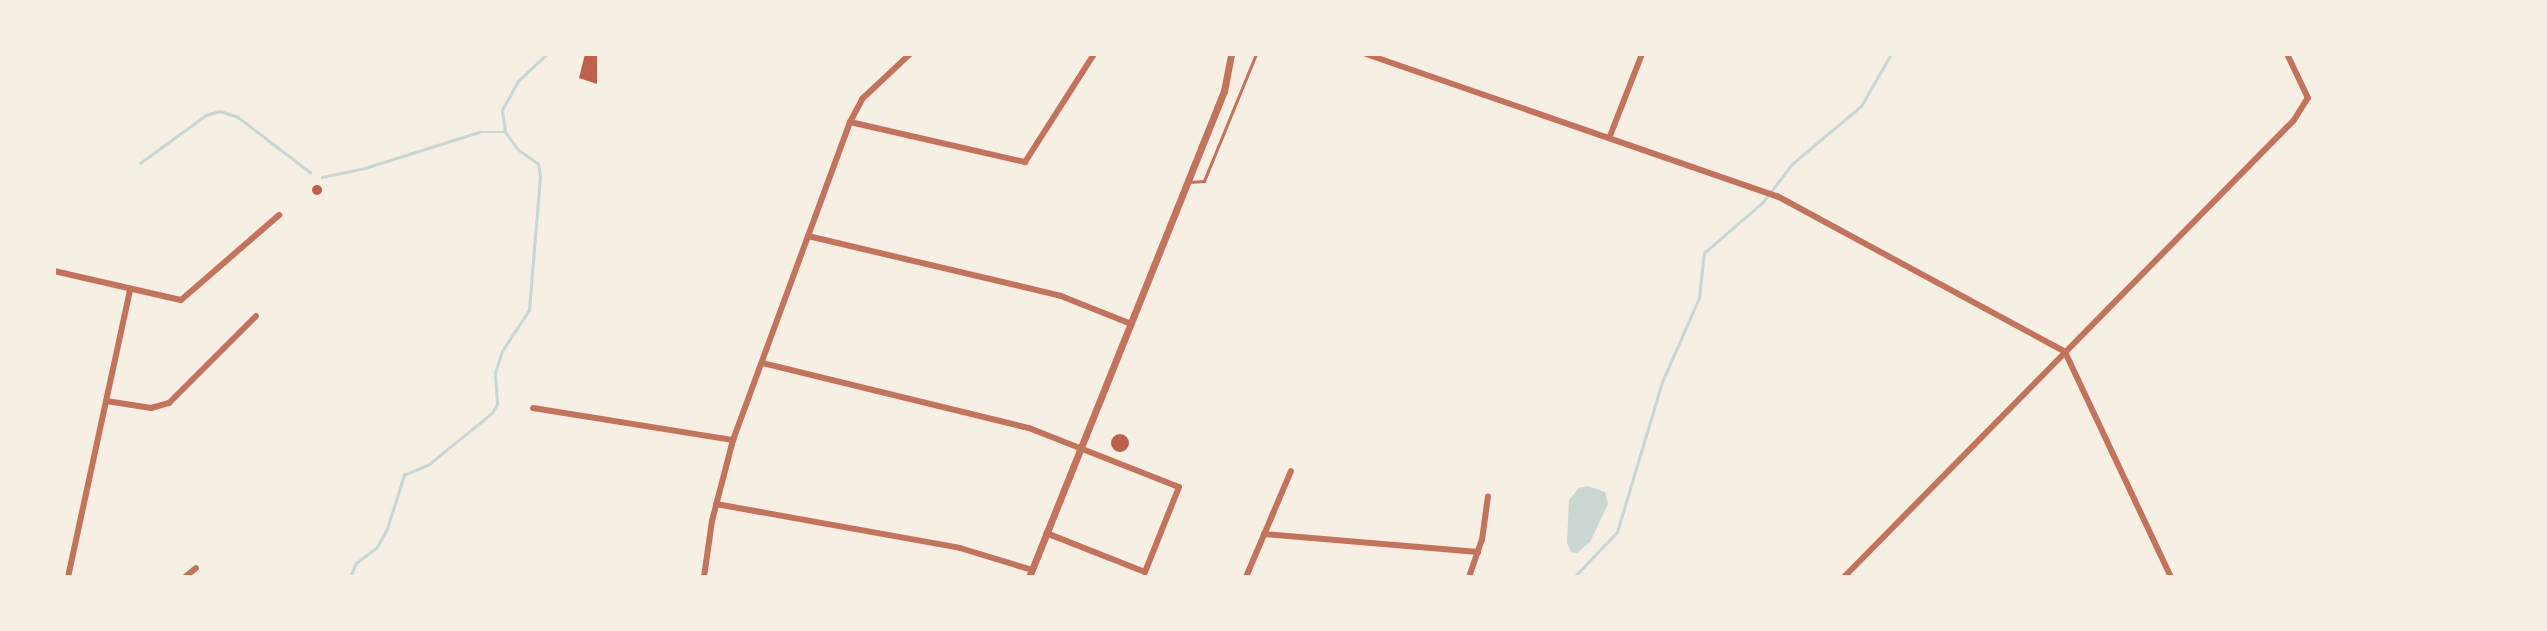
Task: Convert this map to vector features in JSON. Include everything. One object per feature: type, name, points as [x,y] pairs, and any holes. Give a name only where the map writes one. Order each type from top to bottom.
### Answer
[{"type":"street","points":[[704,577],[716,503],[733,440],[850,122],[862,99],[910,54]]},
{"type":"street","points":[[850,122],[1025,162],[1094,54]]},
{"type":"street","points":[[716,503],[960,548],[1030,573],[1224,91],[1231,54]]},
{"type":"street","points":[[1366,54],[1777,196],[2064,352],[2171,577]]},
{"type":"street","points":[[1609,136],[1642,54]]},
{"type":"street","points":[[1844,577],[2300,113],[2308,98],[2287,54]]},
{"type":"street","points":[[54,271],[181,300],[279,215]]},
{"type":"street","points":[[808,236],[1061,296],[1129,323]]},
{"type":"street","points":[[68,577],[130,290]]},
{"type":"street","points":[[106,401],[151,408],[169,403],[256,316]]},
{"type":"street","points":[[762,363],[992,417],[1080,447],[1179,487],[1145,572],[1046,533]]},
{"type":"street","points":[[533,408],[733,440]]},
{"type":"street","points":[[1246,577],[1292,471]]},
{"type":"street","points":[[1469,577],[1478,552],[1488,496]]},
{"type":"street","points":[[1264,534],[1478,552]]},
{"type":"street","points":[[185,577],[196,568]]},
{"type":"lane","points":[[1187,183],[1204,181],[1256,54]]},
{"type":"shaded area","points":[[1588,486],[1605,492],[1608,504],[1590,542],[1577,553],[1571,552],[1567,543],[1569,500],[1579,488]]},
{"type":"building","points":[[585,54],[597,54],[597,84],[579,78]]},
{"type":"building","points":[[317,185],[322,190],[317,195],[312,190]]},
{"type":"building","points":[[1120,434],[1126,437],[1129,443],[1126,449],[1120,452],[1114,449],[1111,443],[1114,437]]},
{"type":"waterway","points":[[350,577],[356,563],[377,547],[387,529],[404,475],[428,465],[492,413],[497,404],[495,373],[502,351],[529,310],[540,176],[538,164],[518,150],[505,132],[502,110],[518,81],[547,54]]},
{"type":"waterway","points":[[1574,577],[1617,532],[1662,382],[1699,298],[1704,253],[1763,202],[1792,164],[1861,106],[1891,54]]},
{"type":"waterway","points":[[140,163],[206,115],[220,111],[238,117],[310,172]]},
{"type":"waterway","points":[[322,177],[365,168],[479,132],[504,132]]}]
